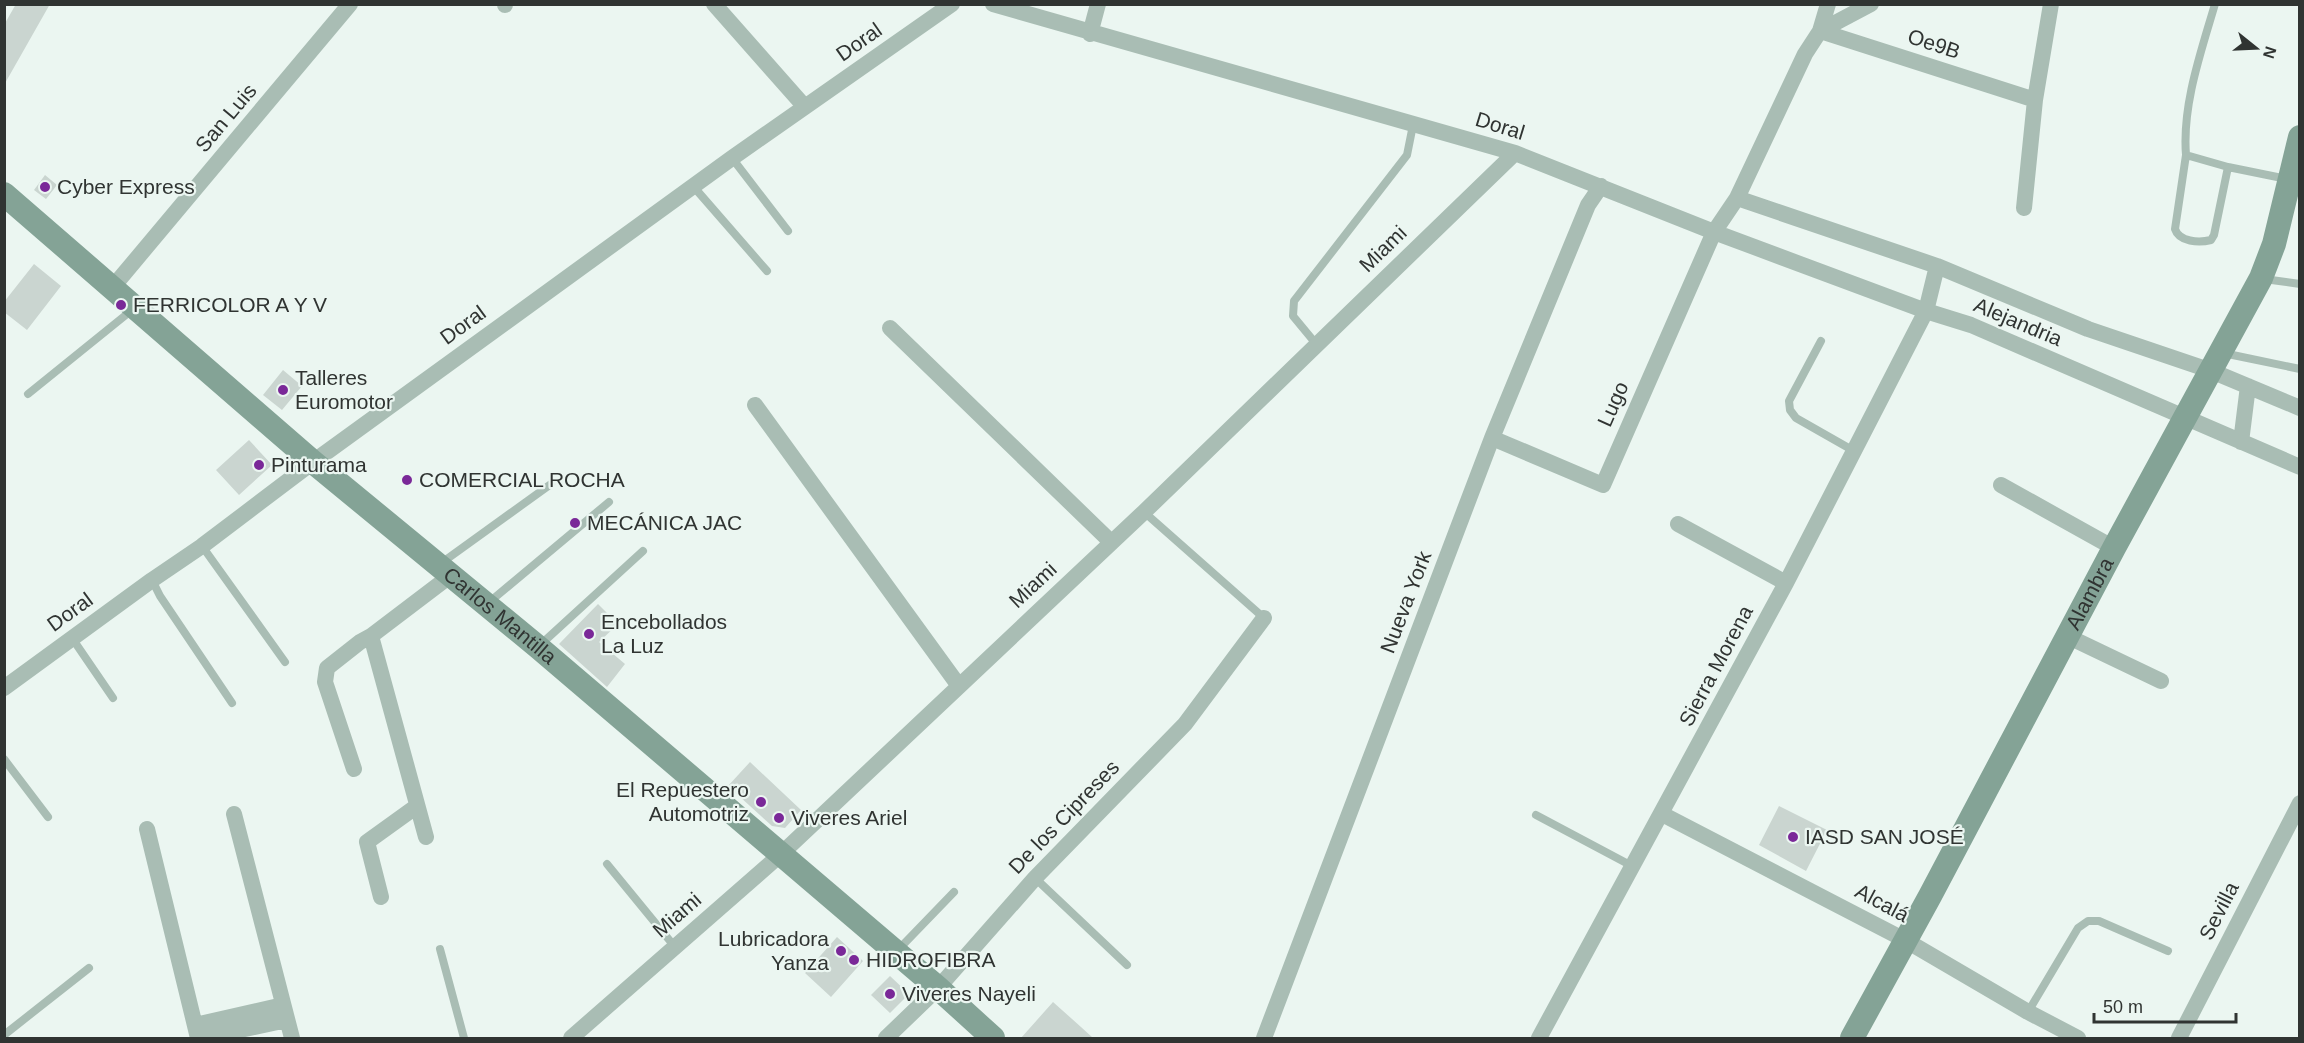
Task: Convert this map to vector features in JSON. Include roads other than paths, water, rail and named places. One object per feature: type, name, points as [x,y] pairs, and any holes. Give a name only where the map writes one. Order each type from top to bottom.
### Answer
[{"type":"street","name":"San Luis","points":[[112,288],[350,4]]},
{"type":"street","points":[[714,4],[805,107]]},
{"type":"street","name":"Doral","points":[[4,688],[202,546],[313,462],[693,186],[952,4]]},
{"type":"street","name":"Doral","points":[[993,4],[1515,153],[1714,232]]},
{"type":"street","points":[[1090,33],[1098,4]]},
{"type":"street","points":[[1714,232],[1737,198],[1805,54],[1820,32],[1828,4]]},
{"type":"street","points":[[1820,32],[1872,4]]},
{"type":"street","points":[[2024,208],[2035,99],[2051,4]]},
{"type":"street","name":"Oe9B","points":[[1820,32],[2035,99]]},
{"type":"street","name":"Alambra","points":[[1852,1038],[2260,278],[2274,244],[2300,137]]},
{"type":"street","name":"Miami","points":[[571,1038],[780,855],[1144,512],[1515,153]]},
{"type":"street","name":"Nueva York","points":[[1264,1038],[1492,438],[1588,205],[1600,186]]},
{"type":"street","name":"Carlos Mantilla","points":[[4,194],[313,462],[538,647],[938,988],[993,1038]]},
{"type":"street","points":[[1737,198],[1936,266],[2088,329],[2214,361],[2248,386],[2300,408]]},
{"type":"street","name":"Alejandria","points":[[1714,232],[1926,311],[1971,325],[2300,467]]},
{"type":"street","name":"Lugo","points":[[1492,438],[1603,485],[1714,232]]},
{"type":"street","name":"Sierra Morena","points":[[1539,1038],[1786,583],[1926,311],[1936,266]]},
{"type":"street","points":[[890,328],[1111,542]]},
{"type":"street","points":[[2241,442],[2248,386]]},
{"type":"street","points":[[755,405],[959,686]]},
{"type":"street","points":[[2001,485],[2114,548]]},
{"type":"street","points":[[1678,524],[1786,583]]},
{"type":"street","points":[[354,769],[325,682],[327,668],[371,636],[444,571]]},
{"type":"street","name":"De los Cipreses","points":[[886,1038],[938,988],[1035,878],[1185,724],[1264,618]]},
{"type":"street","points":[[371,636],[426,837]]},
{"type":"street","points":[[2069,637],[2161,681]]},
{"type":"street","name":"Sevilla","points":[[2179,1038],[2300,803]]},
{"type":"street","points":[[381,897],[367,842],[417,806]]},
{"type":"street","points":[[234,814],[292,1038]]},
{"type":"street","name":"Alcalá","points":[[1662,814],[1905,940],[2028,1012],[2078,1038]]},
{"type":"street","points":[[147,829],[198,1034],[285,1012]]},
{"type":"lane","points":[[2215,4],[2194,74],[2186,134],[2186,155],[2175,229],[2177,235],[2182,239],[2211,240],[2228,167]]},
{"type":"lane","points":[[1317,345],[1293,316],[1294,301],[1407,154],[1413,125]]},
{"type":"lane","points":[[2186,155],[2289,180]]},
{"type":"lane","points":[[732,158],[788,231]]},
{"type":"lane","points":[[693,186],[767,271]]},
{"type":"lane","points":[[2260,278],[2300,284]]},
{"type":"lane","points":[[28,394],[135,308]]},
{"type":"lane","points":[[1821,341],[1789,401],[1790,410],[1796,418],[1854,451]]},
{"type":"lane","points":[[2214,361],[2300,369]]},
{"type":"lane","points":[[444,571],[551,484]]},
{"type":"lane","points":[[485,605],[609,502]]},
{"type":"lane","points":[[1144,512],[1264,618]]},
{"type":"lane","points":[[202,546],[285,662]]},
{"type":"lane","points":[[538,647],[643,551]]},
{"type":"lane","points":[[152,580],[160,596],[232,703]]},
{"type":"lane","points":[[72,638],[113,698]]},
{"type":"lane","points":[[4,759],[48,817]]},
{"type":"lane","points":[[1536,815],[1632,866]]},
{"type":"lane","points":[[607,864],[675,947]]},
{"type":"lane","points":[[1035,878],[1127,965]]},
{"type":"lane","points":[[895,953],[954,892]]},
{"type":"lane","points":[[2028,1012],[2078,928],[2088,921],[2099,921],[2168,951]]},
{"type":"lane","points":[[440,949],[464,1038]]},
{"type":"lane","points":[[4,1035],[89,968]]},
{"type":"place","name":"Cyber Express","points":[[45,187]]},
{"type":"place","name":"FERRICOLOR A Y V","points":[[121,305]]},
{"type":"place","name":"Talleres Euromotor","points":[[283,390]]},
{"type":"place","name":"Pinturama","points":[[259,465]]},
{"type":"place","name":"COMERCIAL ROCHA","points":[[407,480]]},
{"type":"place","name":"MECÁNICA JAC","points":[[575,523]]},
{"type":"place","name":"Encebollados La Luz","points":[[589,634]]},
{"type":"place","name":"El Repuestero Automotriz","points":[[761,802]]},
{"type":"place","name":"Viveres Ariel","points":[[779,818]]},
{"type":"place","name":"IASD SAN JOSÉ","points":[[1793,837]]},
{"type":"place","name":"Lubricadora Yanza","points":[[841,951]]},
{"type":"place","name":"HIDROFIBRA","points":[[854,960]]},
{"type":"place","name":"Viveres Nayeli","points":[[890,994]]}]
